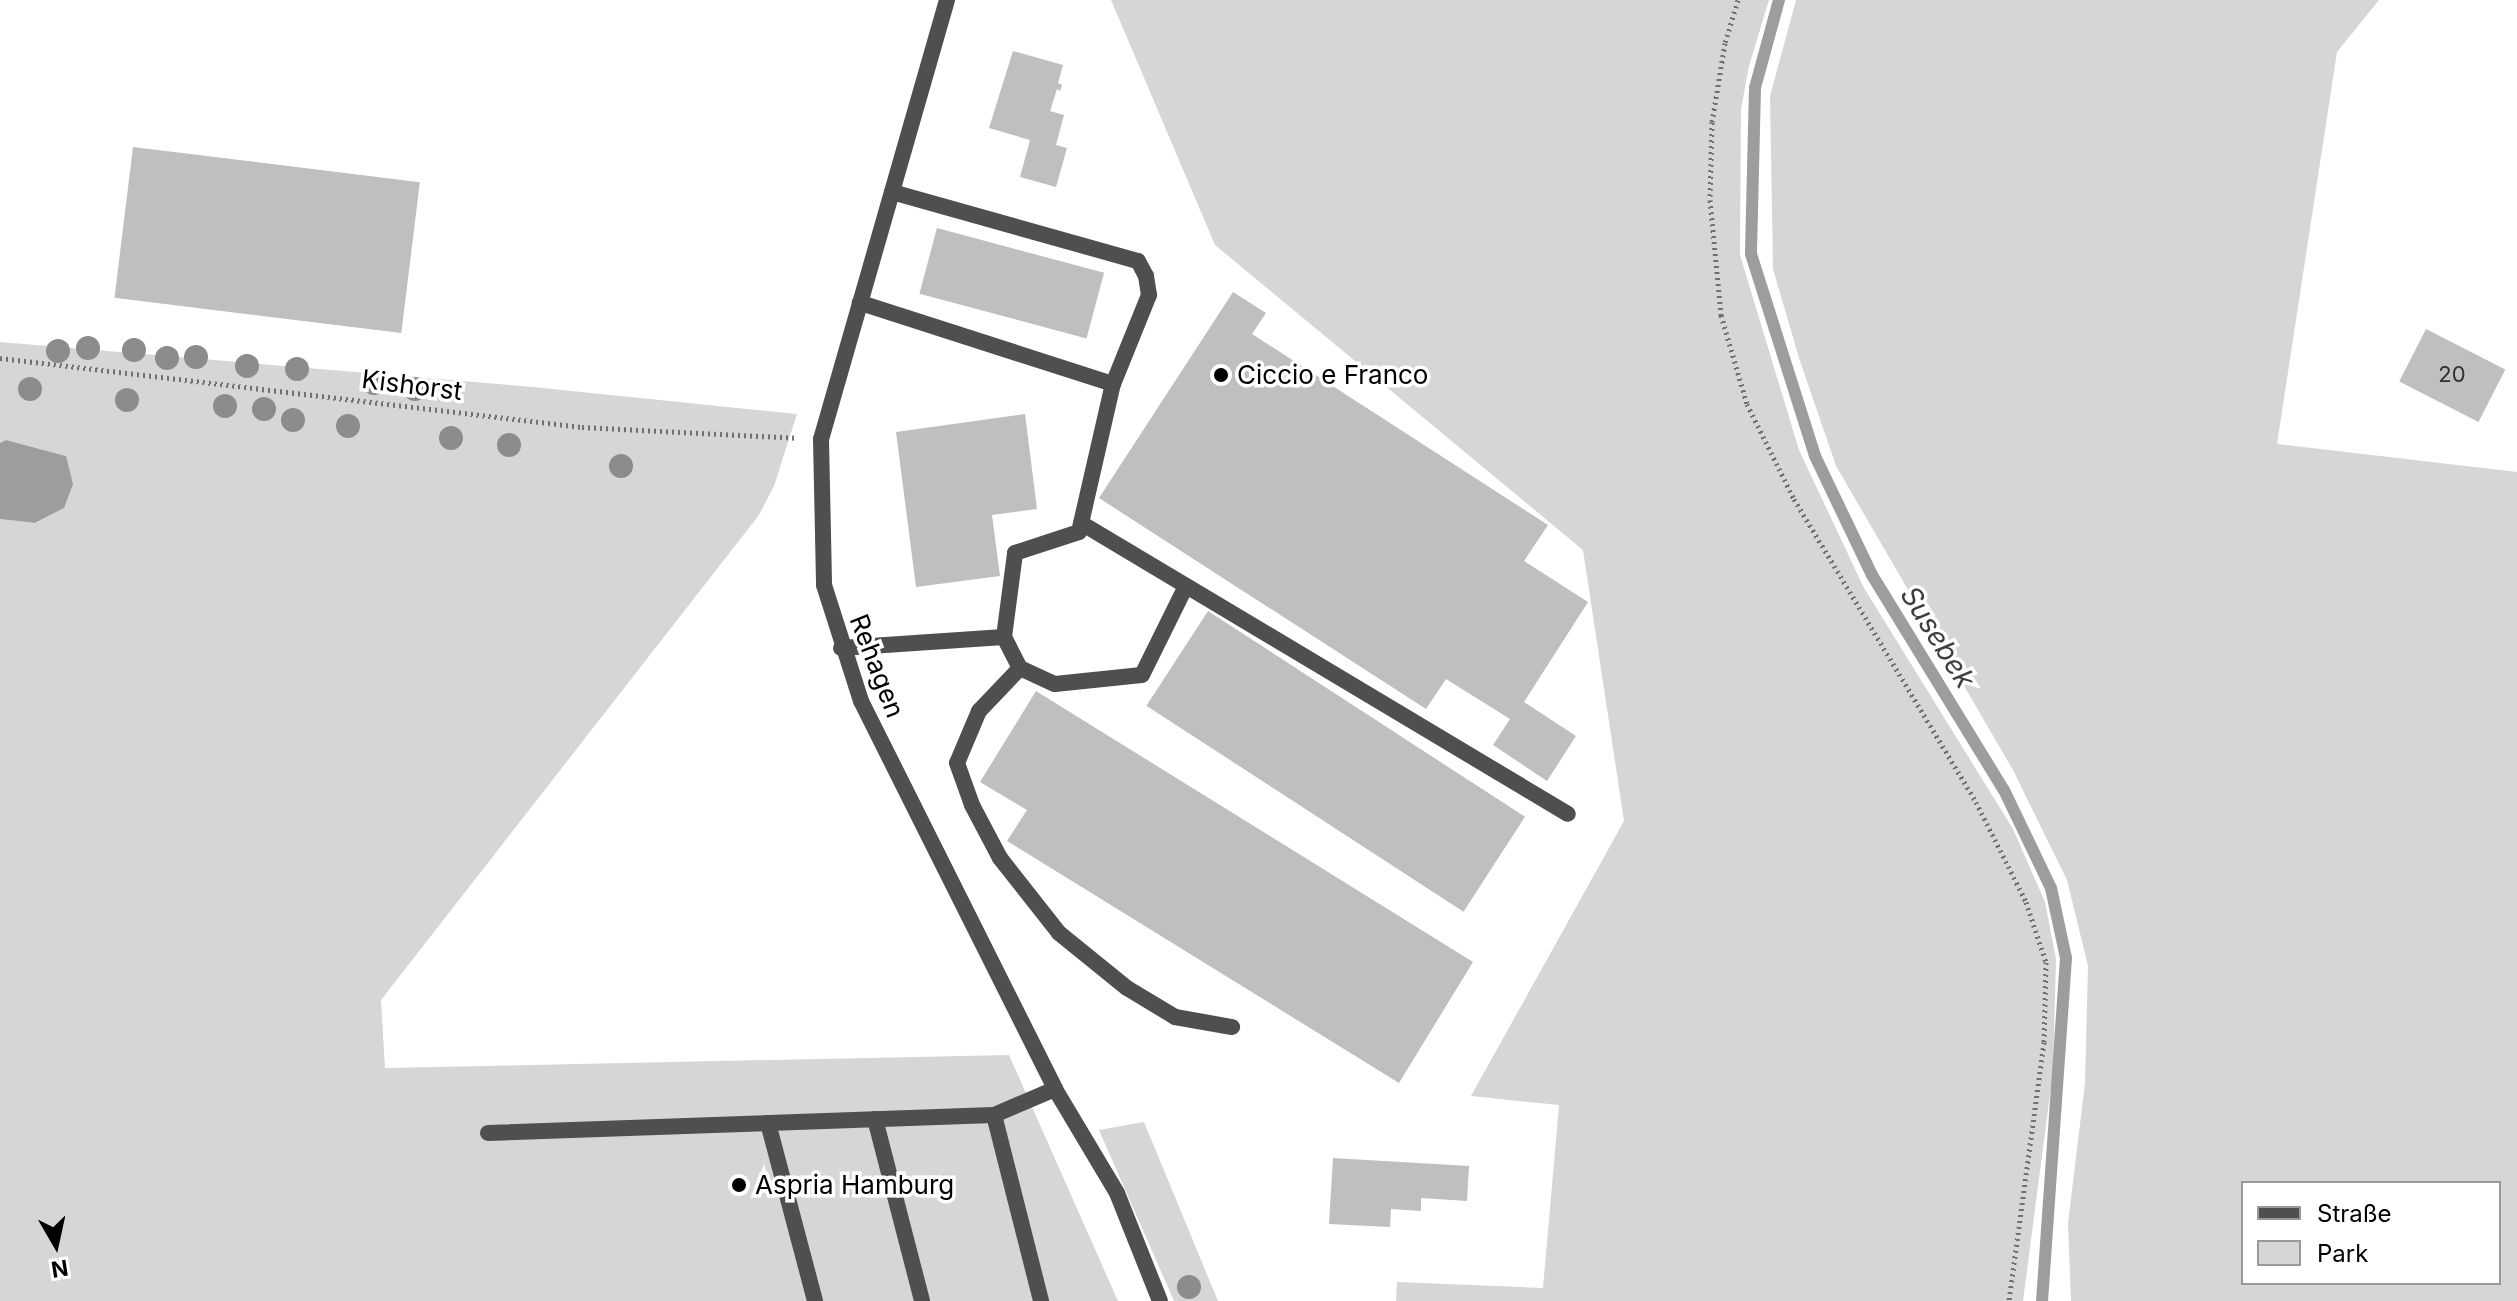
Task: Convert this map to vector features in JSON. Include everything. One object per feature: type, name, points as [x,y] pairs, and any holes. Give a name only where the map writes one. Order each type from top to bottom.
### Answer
[{"type":"street","name":"Rehagen","points":[[947,0],[821,439],[824,585],[841,648],[861,701],[1055,1089],[1117,1193],[1160,1301]]},
{"type":"street","points":[[892,192],[1138,261],[1146,276],[1149,295],[1113,384],[1079,532],[1015,553],[1004,637],[1020,668],[1055,684],[1142,675],[1186,586]]},
{"type":"street","points":[[860,303],[1113,384]]},
{"type":"street","points":[[1081,523],[1568,814]]},
{"type":"street","points":[[841,648],[1004,637]]},
{"type":"street","points":[[1020,668],[979,711],[957,763],[972,805],[1000,858],[1059,933],[1127,988],[1175,1017],[1232,1027]]},
{"type":"street","points":[[488,1133],[994,1115],[1055,1089]]},
{"type":"street","points":[[994,1115],[1041,1301]]},
{"type":"street","points":[[875,1119],[922,1301]]},
{"type":"street","points":[[768,1123],[815,1301]]},
{"type":"path","points":[[1738,0],[1725,43],[1712,122],[1710,200],[1721,315],[1747,404],[1794,499],[1976,802],[2026,902],[2046,962],[2044,1042],[2009,1301]]},
{"type":"path","name":"Kishorst","points":[[0,358],[582,427],[821,439]]},
{"type":"green space","points":[[1111,0],[1769,0],[1749,66],[1741,109],[1740,255],[1799,450],[1864,588],[2013,829],[2045,902],[2056,959],[2053,1072],[2023,1301],[1396,1301],[1397,1282],[1543,1288],[1559,1105],[1471,1096],[1624,821],[1583,550],[1215,245]]},
{"type":"green space","points":[[1796,0],[2379,0],[2337,52],[2277,444],[2517,472],[2517,1301],[2071,1301],[2068,1223],[2085,1083],[2088,966],[2067,880],[2013,770],[1836,466],[1773,269],[1770,96]]},
{"type":"green space","points":[[0,342],[533,387],[797,414],[774,486],[759,515],[381,1000],[385,1068],[1009,1055],[1118,1301],[0,1301],[0,519],[36,523],[64,508],[66,456],[6,440],[0,443]]},
{"type":"green space","points":[[1144,1122],[1218,1301],[1174,1301],[1099,1130]]},
{"type":"shaded area","points":[[6,440],[66,456],[73,484],[64,508],[35,523],[0,519],[0,443]]},
{"type":"building","points":[[1013,51],[1063,65],[1058,83],[1062,85],[1060,91],[1057,89],[1050,111],[1064,115],[1056,145],[1067,148],[1056,187],[1020,177],[1030,140],[989,128]]},
{"type":"building","points":[[133,147],[420,182],[401,333],[114,298]]},
{"type":"building","points":[[937,228],[1104,273],[1087,338],[919,294]]},
{"type":"building","points":[[1233,292],[1266,313],[1252,334],[1548,525],[1524,561],[1588,602],[1524,702],[1576,736],[1547,781],[1493,745],[1510,719],[1446,679],[1426,709],[1099,498]]},
{"type":"building","points":[[2426,329],[2505,369],[2479,422],[2399,382]]},
{"type":"building","points":[[1025,414],[1037,509],[992,515],[1000,576],[916,587],[896,432]]},
{"type":"building","points":[[1208,611],[1525,817],[1463,912],[1146,706]]},
{"type":"building","points":[[1036,691],[1473,962],[1399,1083],[1007,841],[1027,810],[980,782]]},
{"type":"building","points":[[1333,1158],[1469,1166],[1467,1201],[1421,1198],[1421,1211],[1391,1209],[1390,1227],[1329,1224]]},
{"type":"waterway","name":"Susebek","points":[[1779,0],[1755,88],[1751,254],[1815,456],[1872,575],[2004,790],[2051,888],[2066,958],[2042,1301]]},
{"type":"place","name":"Ciccio e Franco","points":[[1221,375]]},
{"type":"place","name":"Aspria Hamburg","points":[[739,1185]]}]
